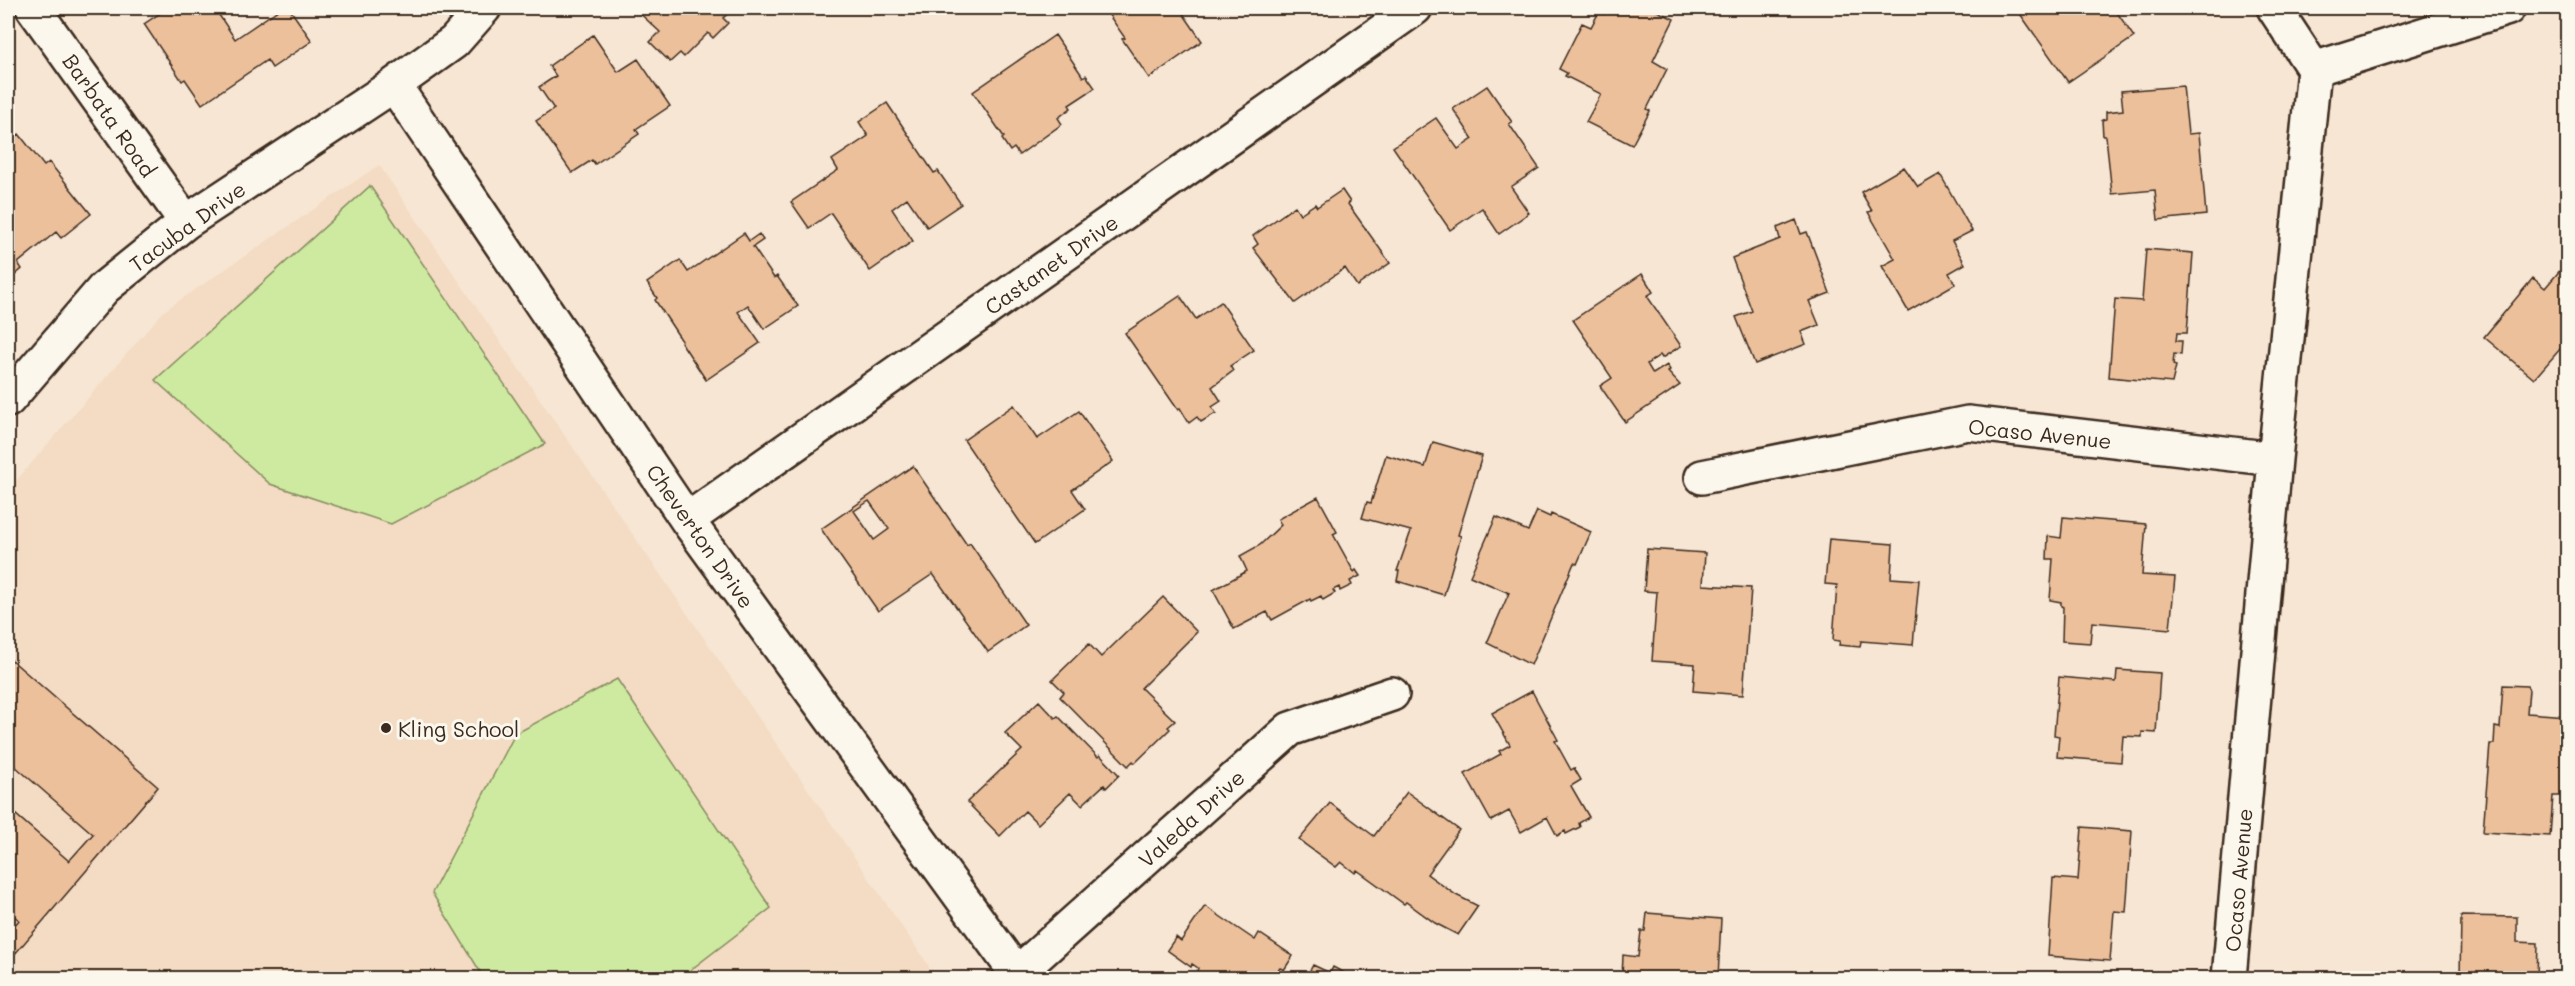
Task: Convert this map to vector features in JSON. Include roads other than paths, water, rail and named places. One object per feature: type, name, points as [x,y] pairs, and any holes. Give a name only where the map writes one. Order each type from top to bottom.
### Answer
[{"type":"street","name":"Barbata Road","points":[[33,8],[186,222]]},
{"type":"street","name":"Tacuba Drive","points":[[8,400],[104,288],[186,222],[394,85],[454,42],[484,8]]},
{"type":"street","name":"Castanet Drive","points":[[687,520],[1416,8]]},
{"type":"street","points":[[2274,8],[2314,69],[2508,8]]},
{"type":"street","name":"Ocaso Avenue","points":[[2229,978],[2275,459],[2314,69]]},
{"type":"street","name":"Cheverton Drive","points":[[394,85],[687,520],[1016,977]]},
{"type":"street","name":"Ocaso Avenue","points":[[1702,477],[1968,423],[2275,459]]},
{"type":"street","name":"Valeda Drive","points":[[1016,977],[1290,729],[1392,694]]},
{"type":"place","name":"Kling School","points":[[386,728]]}]
